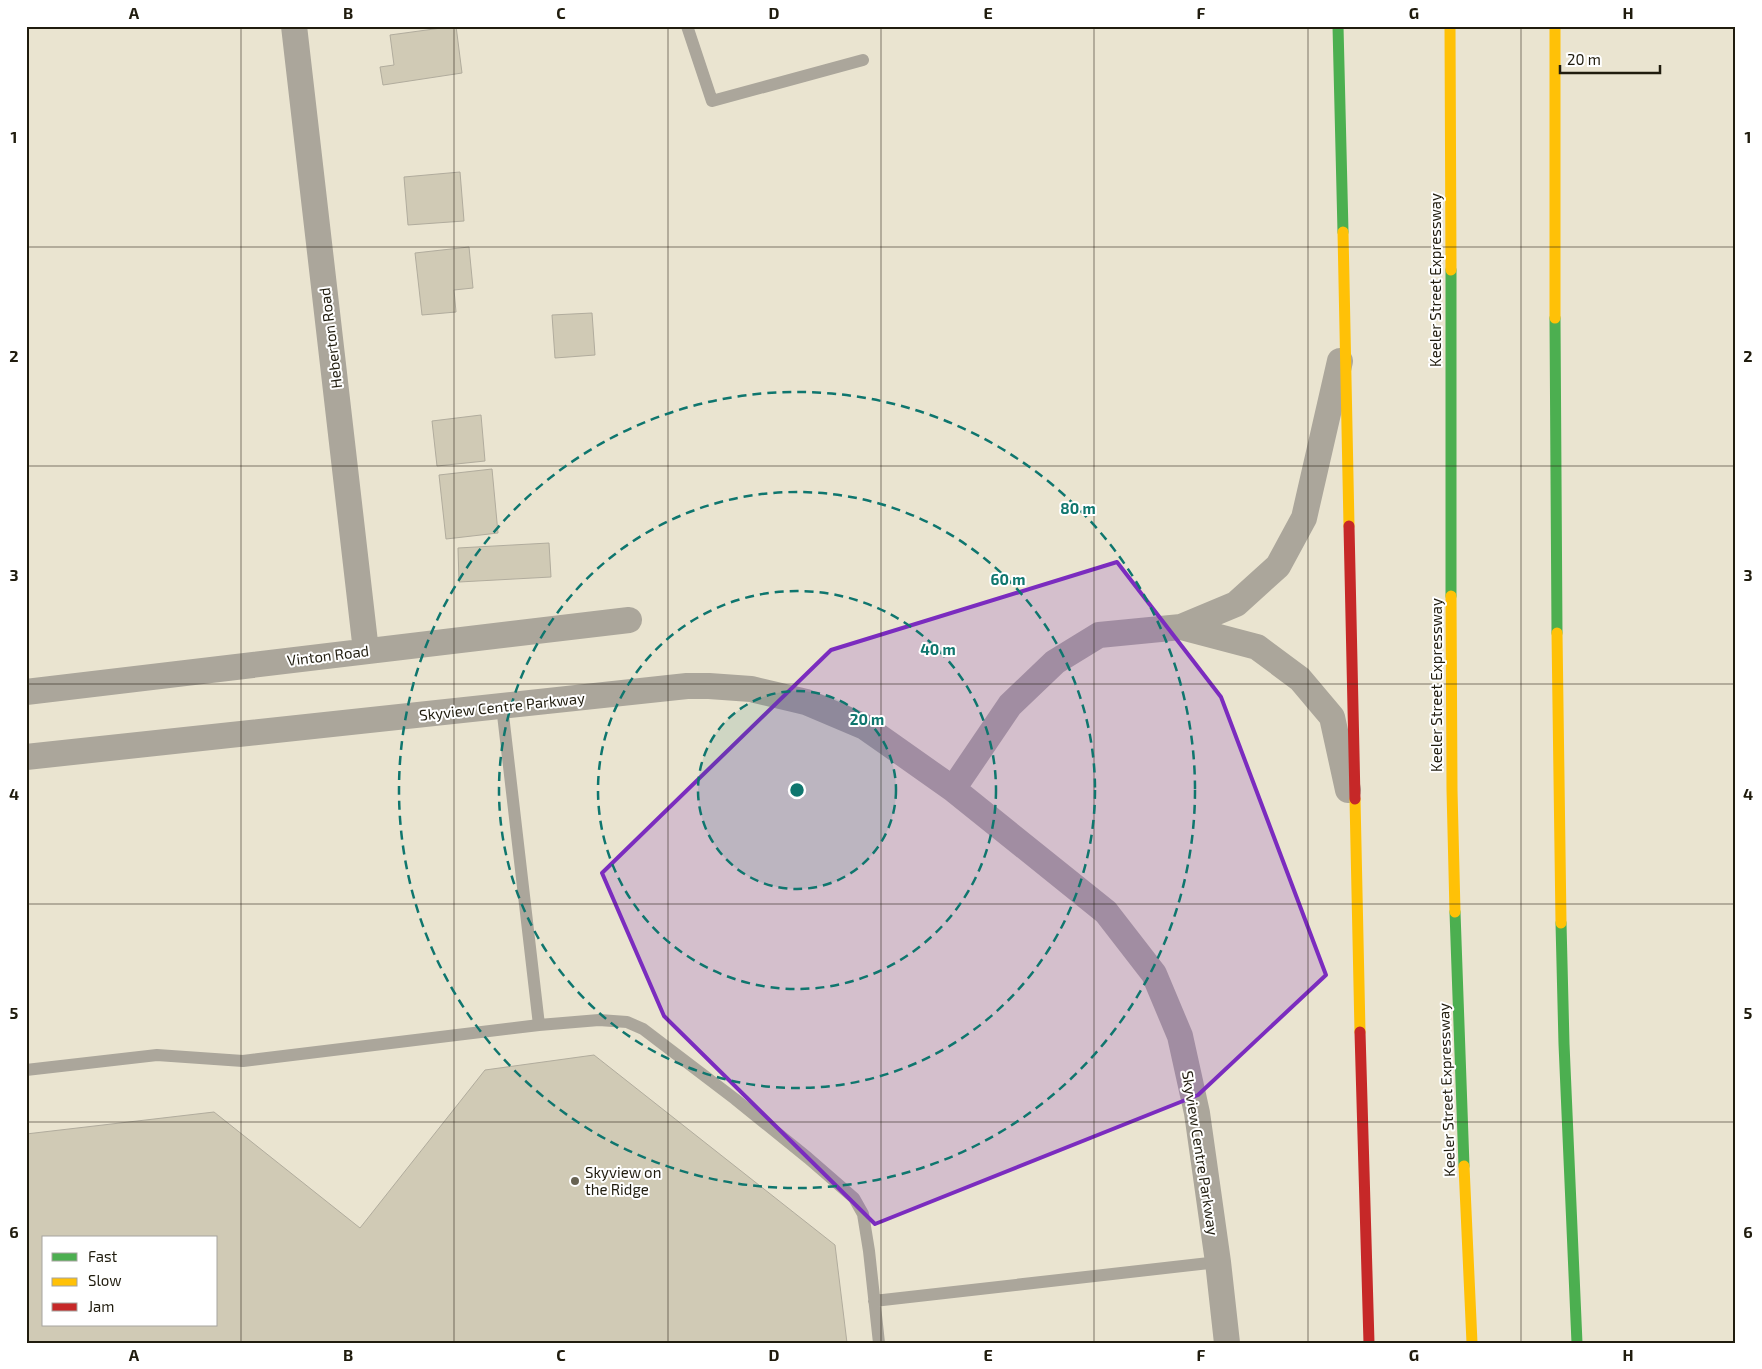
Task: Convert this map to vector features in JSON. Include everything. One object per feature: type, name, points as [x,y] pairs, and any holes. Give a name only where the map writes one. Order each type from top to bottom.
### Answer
[{"type":"main road","points":[[1338,26],[1369,1343]]},
{"type":"main road","points":[[1440,26],[1450,184]]},
{"type":"main road","name":"Keeler Street Expressway","points":[[1450,26],[1452,781],[1460,1083],[1472,1343]]},
{"type":"main road","points":[[1556,26],[1555,447],[1560,862],[1564,1036],[1577,1343]]},
{"type":"street","name":"Heberton Road","points":[[294,26],[366,651]]},
{"type":"street","points":[[953,789],[1010,705],[1055,662],[1099,635],[1181,627],[1236,604],[1278,566],[1304,518],[1345,340]]},
{"type":"street","name":"Vinton Road","points":[[26,692],[629,620]]},
{"type":"street","points":[[1181,627],[1257,647],[1300,679],[1332,717],[1356,826]]},
{"type":"street","name":"Skyview Centre Parkway","points":[[26,757],[687,686],[750,689],[806,702],[866,727],[953,789],[1106,912],[1154,974],[1180,1036],[1197,1113],[1218,1262],[1227,1343]]},
{"type":"lane","points":[[687,26],[712,101],[863,60]]},
{"type":"lane","points":[[502,706],[539,1025]]},
{"type":"lane","points":[[26,1070],[157,1055],[244,1060],[539,1025],[599,1020],[627,1022],[642,1029],[735,1099],[854,1198],[863,1214],[870,1251],[879,1343]]},
{"type":"lane","points":[[874,1301],[1218,1262]]},
{"type":"highlighted area","points":[[1117,562],[1221,697],[1326,975],[1198,1095],[875,1224],[664,1016],[602,873],[831,650]]},
{"type":"building","points":[[456,26],[462,73],[383,85],[380,67],[394,65],[390,35]]},
{"type":"building","points":[[460,172],[464,221],[408,225],[404,177]]},
{"type":"building","points":[[469,247],[473,288],[454,290],[456,312],[422,315],[415,253]]},
{"type":"building","points":[[592,313],[595,355],[555,358],[552,315]]},
{"type":"building","points":[[481,415],[485,461],[437,466],[432,421]]},
{"type":"building","points":[[492,469],[498,533],[446,539],[439,475]]},
{"type":"building","points":[[549,543],[551,577],[459,582],[458,548]]},
{"type":"building","name":"Skyview on the Ridge","points":[[594,1055],[835,1245],[847,1343],[26,1343],[26,1134],[214,1112],[360,1228],[485,1070]]},
{"type":"traffic: fast","points":[[1338,26],[1343,232]]},
{"type":"traffic: fast","points":[[1451,270],[1451,596]]},
{"type":"traffic: fast","points":[[1555,318],[1557,633]]},
{"type":"traffic: fast","points":[[1455,912],[1464,1166]]},
{"type":"traffic: fast","points":[[1561,923],[1564,1044],[1577,1343]]},
{"type":"traffic: slow","points":[[1450,26],[1451,270]]},
{"type":"traffic: slow","points":[[1555,26],[1555,318]]},
{"type":"traffic: slow","points":[[1343,232],[1349,526]]},
{"type":"traffic: slow","points":[[1451,596],[1455,912]]},
{"type":"traffic: slow","points":[[1557,633],[1561,923]]},
{"type":"traffic: slow","points":[[1355,799],[1360,1032]]},
{"type":"traffic: slow","points":[[1464,1166],[1472,1343]]},
{"type":"traffic: jam","points":[[1349,526],[1355,799]]},
{"type":"traffic: jam","points":[[1360,1032],[1369,1343]]},
{"type":"place","name":"Skyview on the Ridge","points":[[575,1181]]}]
